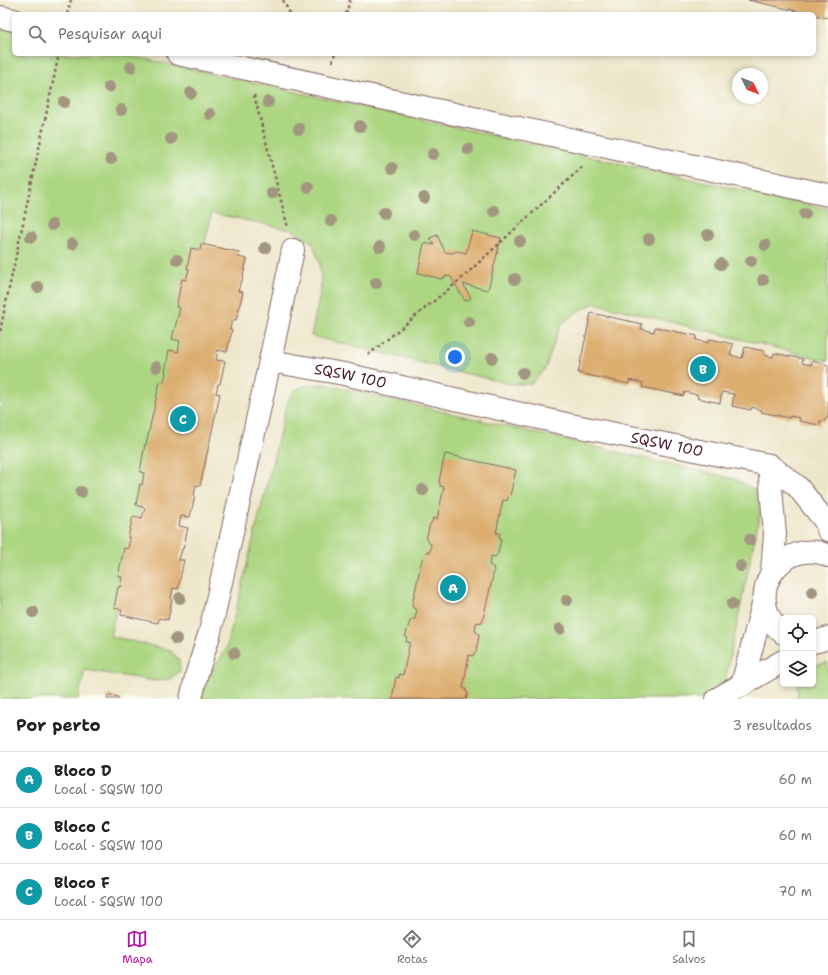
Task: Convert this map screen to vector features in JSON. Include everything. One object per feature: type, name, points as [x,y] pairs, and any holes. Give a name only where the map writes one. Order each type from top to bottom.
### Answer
[{"type":"street","points":[[0,17],[12,20]]},
{"type":"street","points":[[187,56],[828,195]]},
{"type":"street","points":[[191,699],[197,673],[210,632],[293,250]]},
{"type":"street","name":"SQSW 100","points":[[270,361],[344,374],[566,424],[769,465],[797,486],[825,521],[828,530]]},
{"type":"street","points":[[769,465],[775,534],[772,571]]},
{"type":"street","points":[[742,685],[764,600],[765,585],[772,571],[782,560],[796,553],[810,551],[828,556]]},
{"type":"street","points":[[764,600],[768,615],[776,628],[780,631]]},
{"type":"street","points":[[717,699],[780,663]]},
{"type":"path","points":[[68,12],[71,0]]},
{"type":"path","points":[[283,0],[289,12]]},
{"type":"path","points":[[347,12],[350,0]]},
{"type":"path","points":[[0,331],[59,56]]},
{"type":"path","points":[[253,89],[293,250]]},
{"type":"path","points":[[344,374],[461,279],[605,147]]},
{"type":"green space","points":[[0,27],[12,30],[12,56],[131,56],[828,209],[828,361],[595,303],[578,311],[560,326],[545,369],[531,384],[510,384],[311,336],[321,289],[320,264],[313,243],[292,230],[212,213],[110,636],[170,650],[179,660],[180,671],[170,679],[156,681],[85,670],[78,699],[0,699]]},
{"type":"green space","points":[[324,384],[735,479],[755,490],[760,513],[725,681],[716,692],[706,699],[201,699],[205,681],[226,650],[289,398],[294,391],[302,387]]},
{"type":"green space","points":[[828,662],[828,699],[796,699],[798,697],[797,687],[816,687],[816,665]]},
{"type":"building","points":[[748,0],[828,0],[828,18],[816,15],[816,12],[801,12]]},
{"type":"building","points":[[472,231],[501,238],[488,290],[463,284],[471,298],[465,301],[451,277],[446,276],[441,279],[418,273],[424,243],[434,245],[430,238],[437,235],[445,252],[452,253],[457,251],[466,253]]},
{"type":"building","points":[[201,244],[239,252],[238,257],[247,259],[238,291],[243,292],[236,320],[232,320],[230,329],[232,330],[227,352],[218,350],[216,360],[225,361],[220,384],[218,384],[216,393],[220,394],[200,486],[196,485],[190,517],[181,516],[179,526],[188,528],[179,560],[184,560],[178,589],[173,588],[168,620],[159,618],[158,623],[121,615],[122,610],[114,608],[118,587],[120,587],[122,577],[118,576],[124,548],[128,549],[130,538],[128,538],[133,516],[142,518],[145,508],[136,505],[140,484],[142,485],[144,473],[140,472],[145,444],[146,445],[160,381],[164,382],[169,350],[178,352],[180,341],[172,339],[180,308],[176,307],[182,279],[186,280],[189,269],[187,269],[191,248],[200,250]]},
{"type":"building","points":[[591,313],[642,324],[641,329],[654,332],[655,327],[697,336],[696,340],[709,343],[710,339],[733,344],[730,355],[742,358],[745,347],[764,351],[764,355],[773,357],[774,353],[803,359],[802,363],[811,365],[812,361],[828,365],[827,418],[824,421],[820,421],[820,425],[799,421],[800,418],[790,416],[790,418],[761,412],[762,410],[752,407],[751,410],[732,406],[734,394],[722,392],[720,403],[697,398],[698,395],[685,392],[684,396],[642,387],[643,383],[629,380],[629,384],[578,373]]},
{"type":"building","points":[[445,454],[516,470],[510,496],[507,501],[503,500],[496,533],[500,533],[499,537],[501,538],[498,553],[495,557],[491,556],[489,565],[493,567],[494,571],[482,622],[476,623],[475,631],[479,636],[476,652],[473,656],[469,655],[463,688],[466,689],[466,692],[468,693],[466,699],[392,699],[396,677],[399,678],[399,674],[403,675],[410,642],[406,642],[407,637],[405,637],[410,621],[415,619],[417,610],[413,608],[412,605],[423,555],[426,552],[430,552],[431,544],[426,539],[433,518],[437,519],[444,487],[440,486],[439,481]]},
{"type":"building","points":[[108,695],[118,697],[119,699],[107,699]]},
{"type":"place","name":"Bloco C","points":[[703,369]]},
{"type":"place","name":"Bloco F","points":[[183,419]]},
{"type":"place","name":"Bloco D","points":[[453,588]]}]
